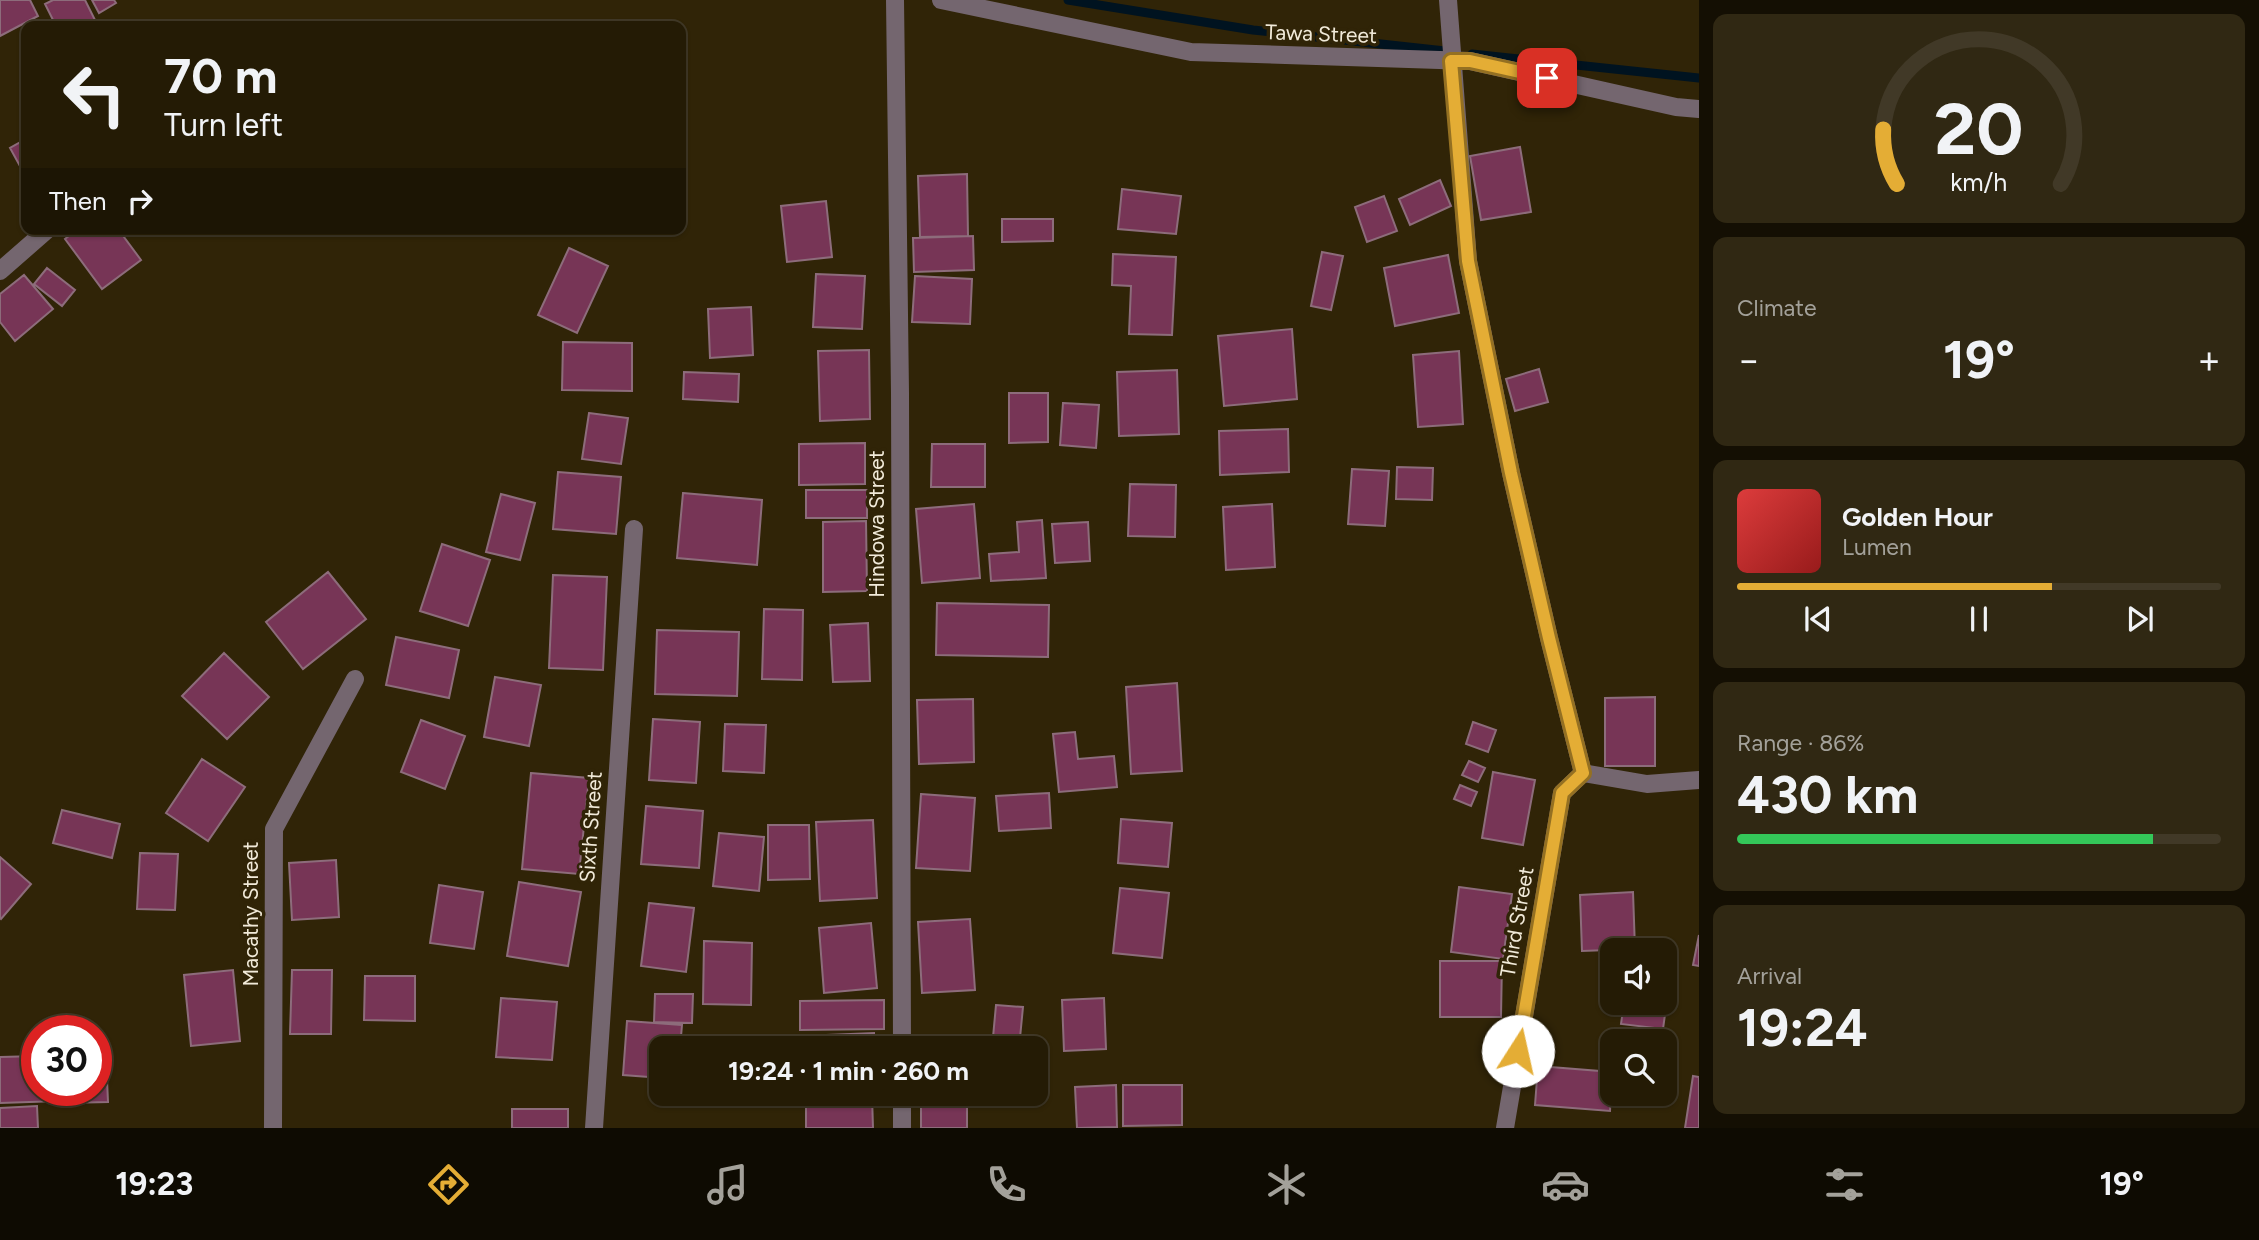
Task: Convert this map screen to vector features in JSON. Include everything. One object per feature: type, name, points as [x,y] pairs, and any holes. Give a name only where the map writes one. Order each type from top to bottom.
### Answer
[{"type":"street","name":"Hindowa Street","points":[[895,0],[900,379],[902,1036]]},
{"type":"street","name":"Tawa Street","points":[[942,0],[1191,52],[1470,61],[1676,107],[1699,109]]},
{"type":"street","points":[[1448,0],[1468,261],[1511,473],[1583,773],[1647,784],[1699,780]]},
{"type":"street","points":[[0,271],[41,235]]},
{"type":"street","name":"Sixth Street","points":[[594,1128],[634,528]]},
{"type":"street","name":"Macathy Street","points":[[273,1128],[274,829],[355,679]]},
{"type":"street","name":"Third Street","points":[[1505,1128],[1562,793],[1583,773]]},
{"type":"street","points":[[902,1106],[902,1128]]},
{"type":"building","points":[[0,0],[30,0],[38,16],[28,21],[21,21],[21,25],[0,36]]},
{"type":"building","points":[[53,0],[85,0],[96,21],[54,21],[45,4]]},
{"type":"building","points":[[92,0],[114,0],[116,3],[99,13]]},
{"type":"building","points":[[21,142],[21,168],[10,148]]},
{"type":"building","points":[[1520,147],[1531,212],[1481,220],[1470,156]]},
{"type":"building","points":[[967,174],[968,236],[920,237],[918,176]]},
{"type":"building","points":[[1440,180],[1451,206],[1410,225],[1399,199]]},
{"type":"building","points":[[1122,189],[1181,196],[1176,234],[1118,229]]},
{"type":"building","points":[[1384,196],[1397,231],[1367,242],[1355,207]]},
{"type":"building","points":[[826,201],[832,257],[787,262],[781,206]]},
{"type":"building","points":[[1002,219],[1053,219],[1053,241],[1002,242]]},
{"type":"building","points":[[70,235],[122,235],[141,260],[102,289],[65,239]]},
{"type":"building","points":[[973,236],[974,270],[914,272],[913,238]]},
{"type":"building","points":[[569,248],[608,266],[577,333],[538,315]]},
{"type":"building","points":[[1322,252],[1343,256],[1331,310],[1311,306]]},
{"type":"building","points":[[1113,254],[1176,257],[1172,335],[1129,334],[1131,286],[1112,285]]},
{"type":"building","points":[[1448,255],[1459,313],[1395,326],[1384,268]]},
{"type":"building","points":[[47,268],[75,290],[62,306],[34,284]]},
{"type":"building","points":[[816,274],[865,276],[862,329],[813,327]]},
{"type":"building","points":[[24,275],[53,309],[15,341],[0,322],[0,294]]},
{"type":"building","points":[[915,276],[972,279],[970,324],[912,322]]},
{"type":"building","points":[[751,307],[753,355],[710,358],[708,309]]},
{"type":"building","points":[[1292,329],[1297,399],[1224,406],[1218,336]]},
{"type":"building","points":[[563,342],[632,343],[632,391],[562,390]]},
{"type":"building","points":[[869,350],[870,419],[820,421],[818,351]]},
{"type":"building","points":[[1459,351],[1463,424],[1418,427],[1413,355]]},
{"type":"building","points":[[1539,369],[1548,402],[1515,411],[1506,379]]},
{"type":"building","points":[[1177,370],[1179,434],[1119,436],[1117,372]]},
{"type":"building","points":[[684,372],[739,374],[738,402],[683,399]]},
{"type":"building","points":[[1009,393],[1048,393],[1048,442],[1009,443]]},
{"type":"building","points":[[1063,403],[1099,405],[1096,448],[1060,445]]},
{"type":"building","points":[[589,413],[628,418],[621,464],[582,459]]},
{"type":"building","points":[[1288,429],[1289,472],[1220,475],[1219,431]]},
{"type":"building","points":[[865,443],[865,484],[799,485],[799,444]]},
{"type":"building","points":[[932,444],[985,444],[985,487],[931,487]]},
{"type":"building","points":[[1397,467],[1433,468],[1432,500],[1396,499]]},
{"type":"building","points":[[1352,469],[1389,471],[1385,526],[1348,524]]},
{"type":"building","points":[[558,472],[621,477],[616,534],[553,529]]},
{"type":"building","points":[[1130,484],[1176,485],[1175,537],[1128,536]]},
{"type":"building","points":[[806,490],[867,490],[867,518],[806,518]]},
{"type":"building","points":[[683,493],[762,500],[757,565],[677,558]]},
{"type":"building","points":[[501,494],[535,503],[520,560],[486,552]]},
{"type":"building","points":[[974,504],[980,578],[922,583],[916,509]]},
{"type":"building","points":[[1272,504],[1275,567],[1226,570],[1223,507]]},
{"type":"building","points":[[1042,520],[1046,578],[991,581],[989,554],[1019,552],[1017,522]]},
{"type":"building","points":[[866,521],[867,591],[823,592],[823,522]]},
{"type":"building","points":[[1088,522],[1090,561],[1055,563],[1052,524]]},
{"type":"building","points":[[442,544],[490,560],[468,626],[420,611]]},
{"type":"building","points":[[328,572],[366,619],[303,669],[266,622]]},
{"type":"building","points":[[553,575],[607,577],[603,670],[549,668]]},
{"type":"building","points":[[937,603],[1049,605],[1048,657],[936,655]]},
{"type":"building","points":[[764,609],[803,610],[802,680],[762,679]]},
{"type":"building","points":[[868,623],[870,681],[833,682],[830,625]]},
{"type":"building","points":[[657,630],[739,632],[737,696],[655,694]]},
{"type":"building","points":[[396,637],[459,650],[449,698],[386,685]]},
{"type":"building","points":[[224,653],[269,697],[227,739],[182,696]]},
{"type":"building","points":[[495,677],[541,685],[529,746],[484,737]]},
{"type":"building","points":[[1177,683],[1182,771],[1131,774],[1126,687]]},
{"type":"building","points":[[1655,697],[1655,766],[1605,766],[1605,698]]},
{"type":"building","points":[[973,699],[974,762],[919,764],[917,700]]},
{"type":"building","points":[[653,719],[700,722],[696,783],[649,780]]},
{"type":"building","points":[[421,720],[465,736],[445,789],[401,772]]},
{"type":"building","points":[[1473,722],[1496,730],[1488,752],[1466,744]]},
{"type":"building","points":[[725,724],[766,725],[764,773],[723,771]]},
{"type":"building","points":[[1075,732],[1078,759],[1114,756],[1117,787],[1059,792],[1053,734]]},
{"type":"building","points":[[202,759],[245,787],[208,841],[166,813]]},
{"type":"building","points":[[1469,761],[1485,768],[1478,782],[1462,775]]},
{"type":"building","points":[[1493,772],[1535,780],[1523,845],[1482,838]]},
{"type":"building","points":[[531,773],[589,778],[579,874],[522,869]]},
{"type":"building","points":[[1460,785],[1477,792],[1471,806],[1454,799]]},
{"type":"building","points":[[1049,793],[1051,828],[999,831],[996,796]]},
{"type":"building","points":[[921,794],[975,798],[970,871],[916,868]]},
{"type":"building","points":[[646,806],[703,811],[699,868],[641,864]]},
{"type":"building","points":[[62,810],[120,824],[112,858],[53,843]]},
{"type":"building","points":[[1121,819],[1172,823],[1168,867],[1118,863]]},
{"type":"building","points":[[873,820],[877,898],[820,901],[816,822]]},
{"type":"building","points":[[768,825],[809,825],[810,879],[768,880]]},
{"type":"building","points":[[719,833],[764,837],[759,891],[713,886]]},
{"type":"building","points":[[140,853],[178,854],[175,910],[137,909]]},
{"type":"building","points":[[0,857],[31,884],[1,919],[0,918]]},
{"type":"building","points":[[336,860],[339,917],[292,920],[289,863]]},
{"type":"building","points":[[519,882],[581,892],[568,966],[507,956]]},
{"type":"building","points":[[439,885],[483,892],[474,949],[430,943]]},
{"type":"building","points":[[1459,887],[1512,894],[1503,959],[1451,952]]},
{"type":"building","points":[[1120,888],[1169,893],[1162,958],[1113,953]]},
{"type":"building","points":[[1633,892],[1635,938],[1600,938],[1600,950],[1582,951],[1580,895]]},
{"type":"building","points":[[649,903],[694,908],[686,972],[641,966]]},
{"type":"building","points":[[970,919],[975,990],[922,993],[918,922]]},
{"type":"building","points":[[871,923],[877,988],[824,993],[819,928]]},
{"type":"building","points":[[1699,935],[1699,966],[1693,965]]},
{"type":"building","points":[[704,941],[752,943],[751,1005],[703,1004]]},
{"type":"building","points":[[1440,961],[1502,961],[1501,1017],[1440,1017]]},
{"type":"building","points":[[233,970],[240,1041],[191,1046],[184,975]]},
{"type":"building","points":[[292,970],[332,970],[331,1034],[290,1034]]},
{"type":"building","points":[[365,976],[415,976],[415,1021],[364,1020]]},
{"type":"building","points":[[655,994],[693,994],[692,1023],[654,1022]]},
{"type":"building","points":[[501,998],[557,1002],[552,1060],[496,1057]]},
{"type":"building","points":[[1104,998],[1106,1049],[1064,1051],[1062,1000]]},
{"type":"building","points":[[884,1000],[884,1029],[800,1030],[800,1001]]},
{"type":"building","points":[[996,1005],[1023,1007],[1020,1036],[993,1036]]},
{"type":"building","points":[[1622,1015],[1665,1015],[1663,1029],[1621,1024]]},
{"type":"building","points":[[627,1021],[682,1025],[681,1036],[649,1036],[649,1077],[623,1075]]},
{"type":"building","points":[[874,1033],[874,1036],[827,1035]]},
{"type":"building","points":[[21,1056],[21,1102],[0,1103],[0,1057]]},
{"type":"building","points":[[1538,1066],[1600,1071],[1600,1106],[1610,1106],[1610,1111],[1535,1105]]},
{"type":"building","points":[[1693,1076],[1699,1077],[1699,1128],[1685,1128]]},
{"type":"building","points":[[1116,1085],[1117,1127],[1077,1128],[1075,1087]]},
{"type":"building","points":[[1123,1085],[1182,1085],[1182,1125],[1123,1126]]},
{"type":"building","points":[[37,1106],[38,1128],[0,1128],[0,1108]]},
{"type":"building","points":[[806,1106],[872,1106],[873,1128],[806,1128]]},
{"type":"building","points":[[921,1106],[967,1106],[967,1128],[921,1128]]},
{"type":"building","points":[[512,1109],[568,1109],[568,1128],[512,1128]]},
{"type":"waterway","points":[[1068,0],[1253,30],[1454,52]]},
{"type":"waterway","points":[[1472,54],[1699,78]]},
{"type":"route","points":[[1518,1051],[1562,793],[1583,773],[1511,473],[1468,261],[1451,61],[1470,61],[1547,78]]}]
